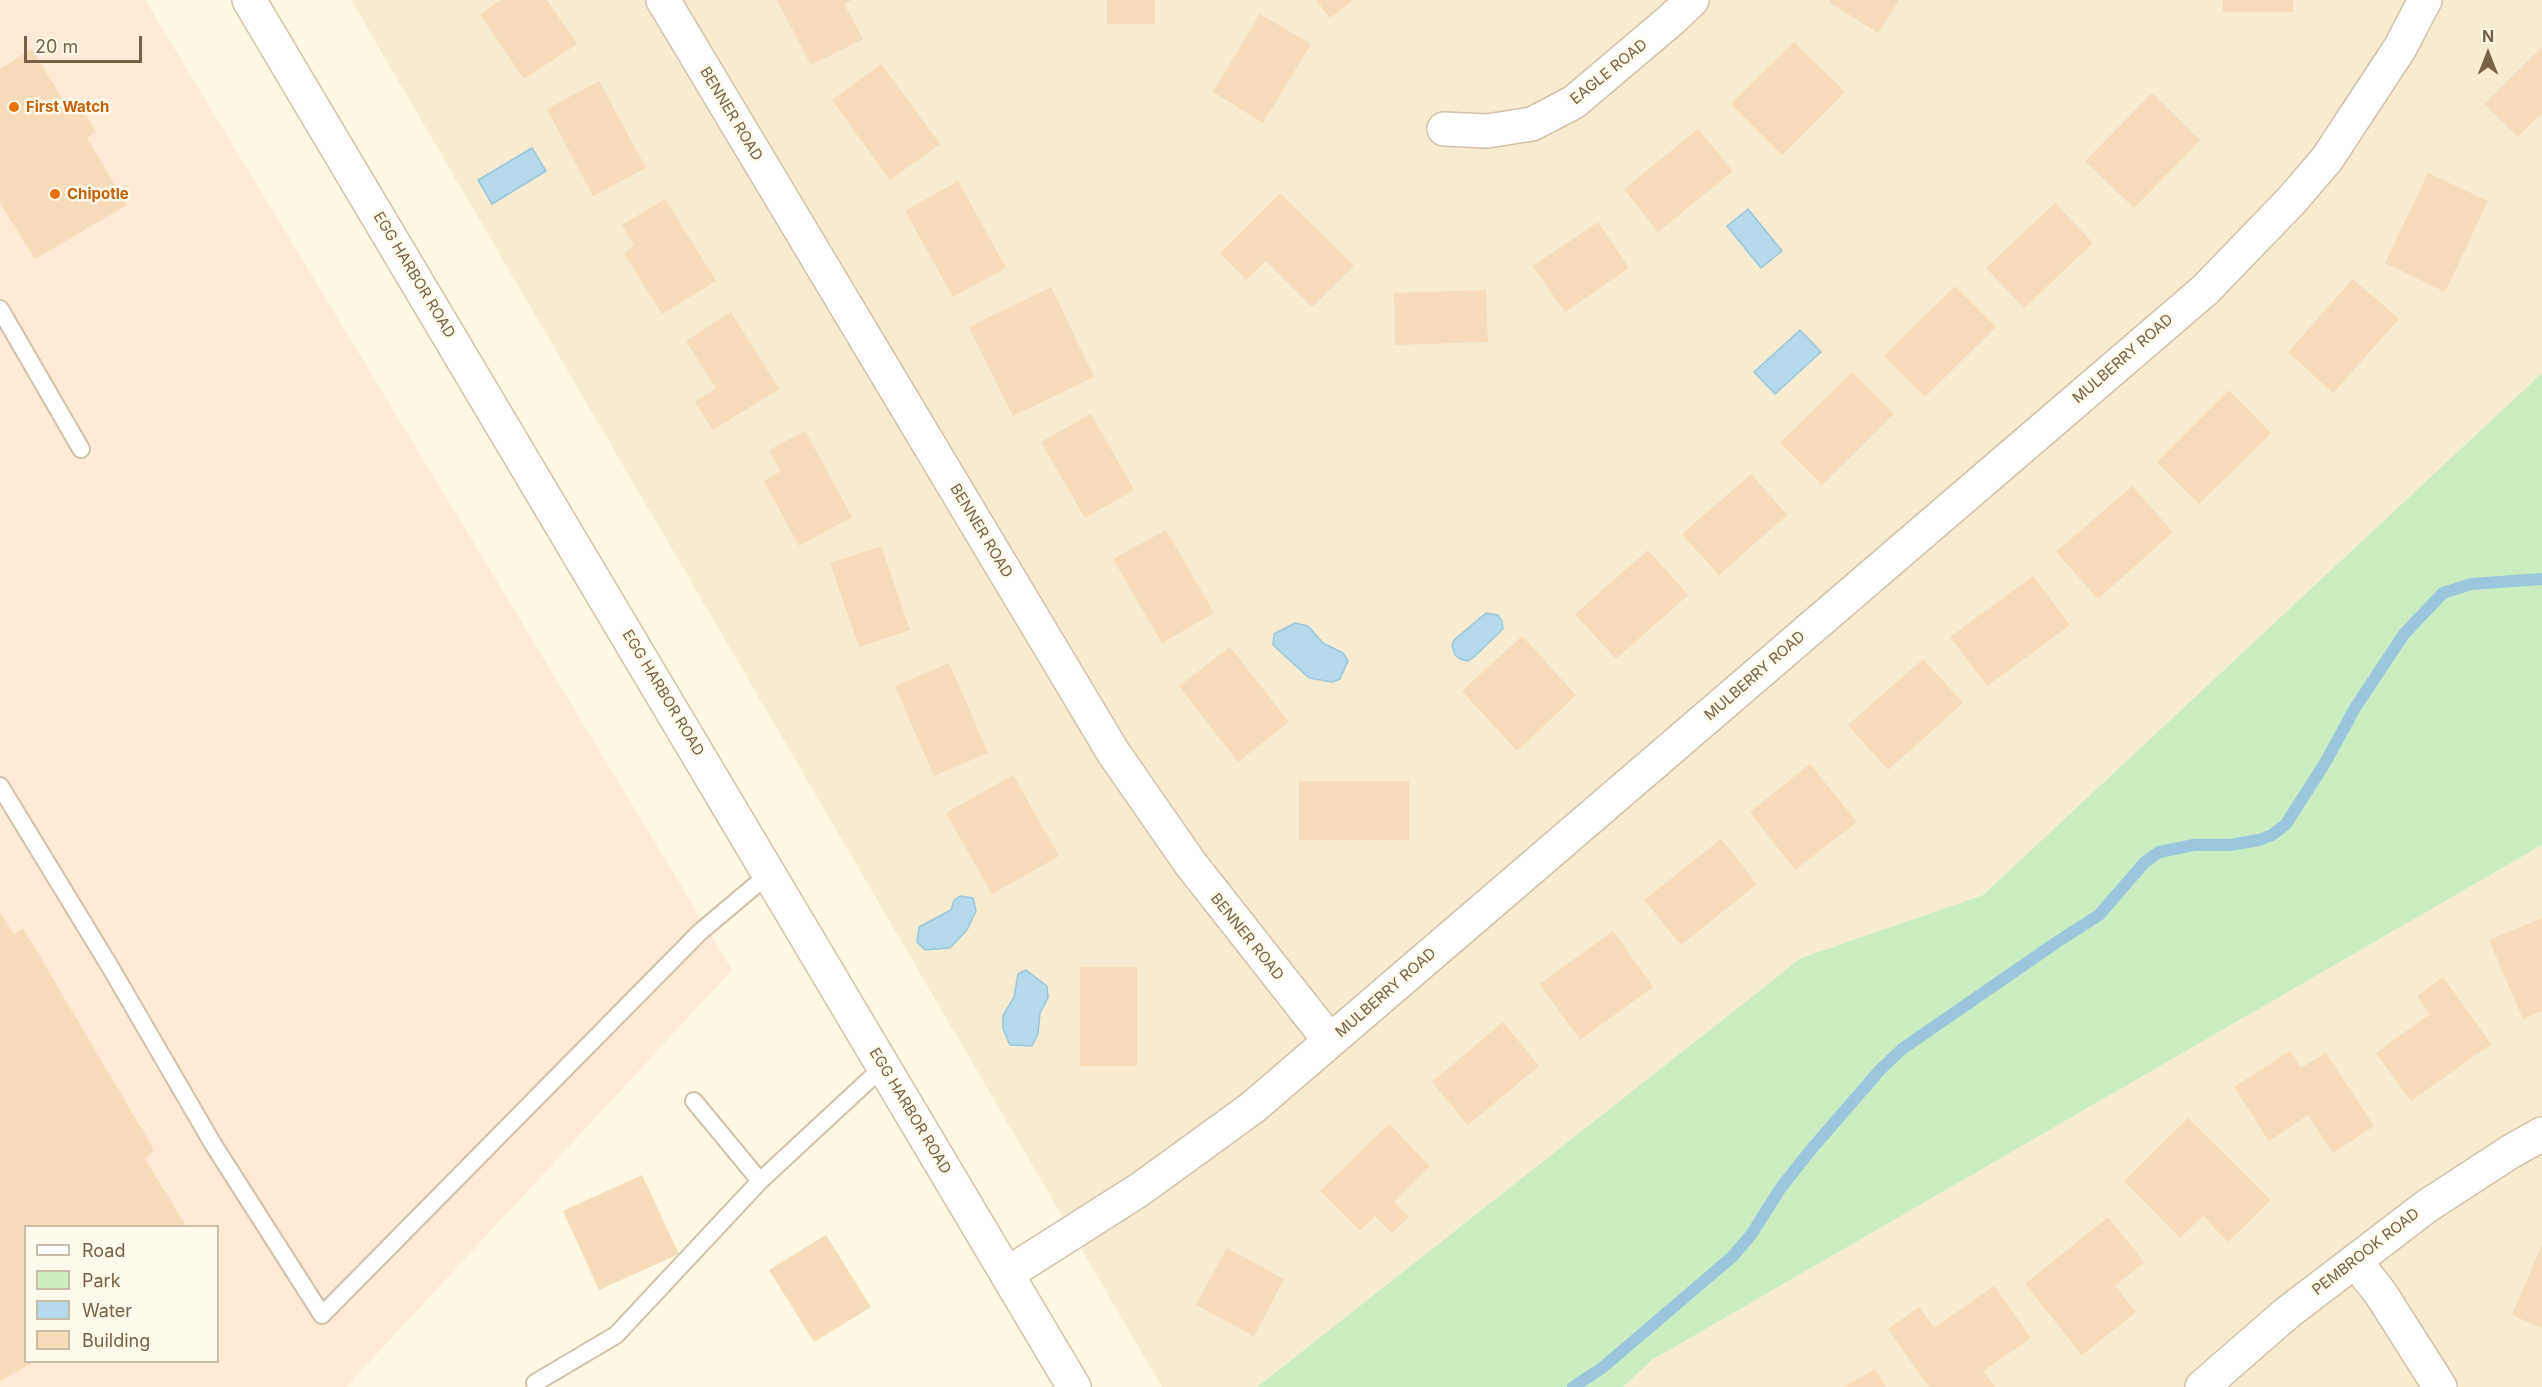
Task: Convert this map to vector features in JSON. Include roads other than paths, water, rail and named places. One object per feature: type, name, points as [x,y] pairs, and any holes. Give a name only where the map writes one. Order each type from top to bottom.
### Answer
[{"type":"street","name":"EGG HARBOR ROAD","points":[[249,0],[1074,1387]]},
{"type":"street","name":"BENNER ROAD","points":[[663,0],[1113,753],[1190,864],[1330,1041]]},
{"type":"street","name":"EAGLE ROAD","points":[[1444,129],[1487,131],[1532,124],[1574,102],[1692,0]]},
{"type":"street","name":"MULBERRY ROAD","points":[[1007,1274],[1101,1215],[1252,1108],[2205,290],[2291,201],[2327,159],[2400,48],[2425,0]]},
{"type":"street","name":"PEMBROOK ROAD","points":[[2202,1387],[2287,1313],[2427,1206],[2542,1134]]},
{"type":"street","points":[[2356,1262],[2381,1294],[2440,1387]]},
{"type":"lane","points":[[0,309],[81,449]]},
{"type":"lane","points":[[0,786],[109,965],[213,1144],[322,1315],[700,932],[770,873]]},
{"type":"lane","points":[[536,1383],[616,1335],[760,1181],[884,1066]]},
{"type":"lane","points":[[694,1101],[760,1181]]},
{"type":"water","points":[[532,148],[546,171],[492,204],[478,180]]},
{"type":"water","points":[[1748,209],[1782,251],[1761,268],[1727,226]]},
{"type":"water","points":[[1800,330],[1821,352],[1775,394],[1754,372]]},
{"type":"water","points":[[1486,613],[1498,615],[1503,629],[1474,657],[1468,661],[1460,659],[1455,655],[1452,645],[1454,640]]},
{"type":"water","points":[[1295,623],[1308,626],[1323,643],[1343,653],[1348,661],[1340,679],[1332,682],[1309,678],[1273,645],[1274,634]]},
{"type":"water","points":[[960,896],[973,898],[976,911],[967,930],[950,948],[925,950],[917,942],[919,927],[951,910],[954,900]]},
{"type":"water","points":[[1026,970],[1047,986],[1048,998],[1040,1013],[1038,1034],[1032,1046],[1010,1045],[1003,1029],[1003,1016],[1014,997],[1018,974]]},
{"type":"waterway","points":[[1573,1387],[1602,1368],[1732,1257],[1751,1235],[1780,1189],[1809,1152],[1880,1070],[1902,1049],[2099,915],[2145,862],[2159,852],[2194,845],[2230,845],[2259,840],[2272,835],[2286,824],[2325,763],[2355,708],[2404,634],[2443,593],[2471,584],[2542,579]]},
{"type":"place","name":"First Watch","points":[[14,107]]},
{"type":"place","name":"Chipotle","points":[[55,194]]}]
